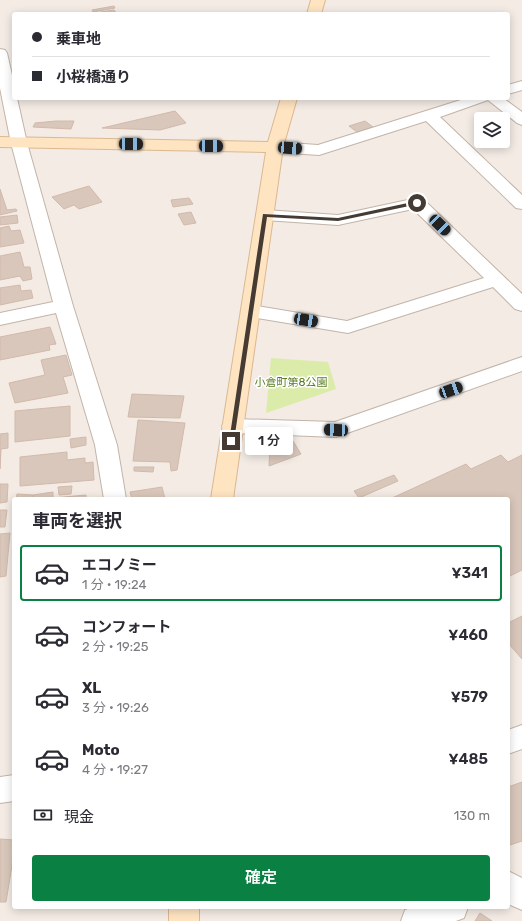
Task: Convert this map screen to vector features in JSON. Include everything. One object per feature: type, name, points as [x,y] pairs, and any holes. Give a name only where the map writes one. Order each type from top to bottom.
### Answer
[{"type":"street","points":[[315,12],[318,0]]},
{"type":"street","points":[[0,53],[3,84],[63,306],[106,445],[115,497]]},
{"type":"street","points":[[510,89],[522,85]]},
{"type":"street","points":[[222,497],[275,147],[288,100]]},
{"type":"street","points":[[0,142],[275,147],[319,150],[475,100]]},
{"type":"street","points":[[497,100],[522,120]]},
{"type":"street","points":[[428,114],[522,204]]},
{"type":"street","points":[[265,216],[338,220],[417,203],[522,305]]},
{"type":"street","points":[[251,311],[348,327],[497,280]]},
{"type":"street","points":[[0,319],[63,306]]},
{"type":"street","points":[[233,426],[336,430],[522,364]]},
{"type":"street","points":[[510,741],[522,737]]},
{"type":"street","points":[[0,790],[12,788]]},
{"type":"street","points":[[510,885],[522,880]]},
{"type":"street","points":[[510,887],[522,895]]},
{"type":"street","points":[[184,909],[184,921]]},
{"type":"street","points":[[416,921],[448,909]]},
{"type":"green space","name":"小倉町第8公園","points":[[271,358],[328,362],[336,389],[266,413]]},
{"type":"building","points":[[114,6],[115,8],[93,12],[92,10]]},
{"type":"building","points":[[114,10],[116,12],[101,12]]},
{"type":"building","points":[[175,111],[186,123],[160,130],[102,128]]},
{"type":"building","points":[[74,121],[71,129],[33,127],[35,123]]},
{"type":"building","points":[[365,121],[373,127],[357,132],[349,126]]},
{"type":"building","points":[[89,186],[102,202],[79,209],[74,205],[64,209],[52,197]]},
{"type":"building","points":[[0,189],[7,210],[16,209],[17,211],[0,215]]},
{"type":"building","points":[[189,198],[193,204],[173,207],[171,200]]},
{"type":"building","points":[[191,212],[196,223],[184,225],[178,214]]},
{"type":"building","points":[[17,215],[18,223],[0,225],[0,217]]},
{"type":"building","points":[[9,226],[11,231],[20,230],[24,243],[0,247],[0,228]]},
{"type":"building","points":[[20,252],[24,267],[30,267],[32,279],[23,281],[20,276],[0,280],[0,256]]},
{"type":"building","points":[[20,285],[21,291],[31,290],[33,298],[0,305],[0,288]]},
{"type":"building","points":[[50,327],[56,344],[49,345],[50,350],[0,360],[0,337]]},
{"type":"building","points":[[66,355],[72,375],[63,377],[68,393],[15,403],[9,383],[45,375],[41,360]]},
{"type":"building","points":[[132,394],[184,396],[180,418],[128,417]]},
{"type":"building","points":[[70,406],[70,436],[15,442],[15,411]]},
{"type":"building","points":[[138,420],[185,423],[177,470],[171,471],[170,462],[133,461]]},
{"type":"building","points":[[8,433],[8,448],[1,449],[0,469],[0,434]]},
{"type":"building","points":[[86,437],[86,445],[71,448],[70,439]]},
{"type":"building","points":[[293,441],[301,454],[269,466],[270,448]]},
{"type":"building","points":[[67,452],[67,460],[85,458],[85,463],[93,462],[94,480],[20,486],[20,457]]},
{"type":"building","points":[[501,455],[508,462],[522,455],[522,570],[510,576],[510,497],[394,497],[466,464],[471,469]]},
{"type":"building","points":[[134,467],[154,467],[153,472],[134,471]]},
{"type":"building","points":[[394,475],[398,481],[361,497],[358,497],[354,491]]},
{"type":"building","points":[[0,484],[8,484],[7,502],[0,503]]},
{"type":"building","points":[[72,486],[71,494],[59,495],[58,487]]},
{"type":"building","points":[[162,487],[164,497],[131,497],[130,492]]},
{"type":"building","points":[[53,492],[53,497],[33,497],[33,495]]},
{"type":"building","points":[[17,494],[33,495],[33,497],[16,497]]},
{"type":"building","points":[[86,495],[86,497],[64,497]]},
{"type":"building","points":[[0,510],[7,510],[5,527],[0,527]]},
{"type":"building","points":[[10,533],[6,576],[0,577],[0,534]]},
{"type":"building","points":[[522,616],[522,659],[510,645],[510,622]]},
{"type":"building","points":[[522,782],[522,841],[510,845],[510,786]]},
{"type":"building","points":[[0,839],[12,840],[12,865],[6,902],[0,902]]},
{"type":"building","points":[[480,913],[492,921],[475,921]]},
{"type":"route","points":[[231,441],[265,216],[338,220],[417,203]]}]
